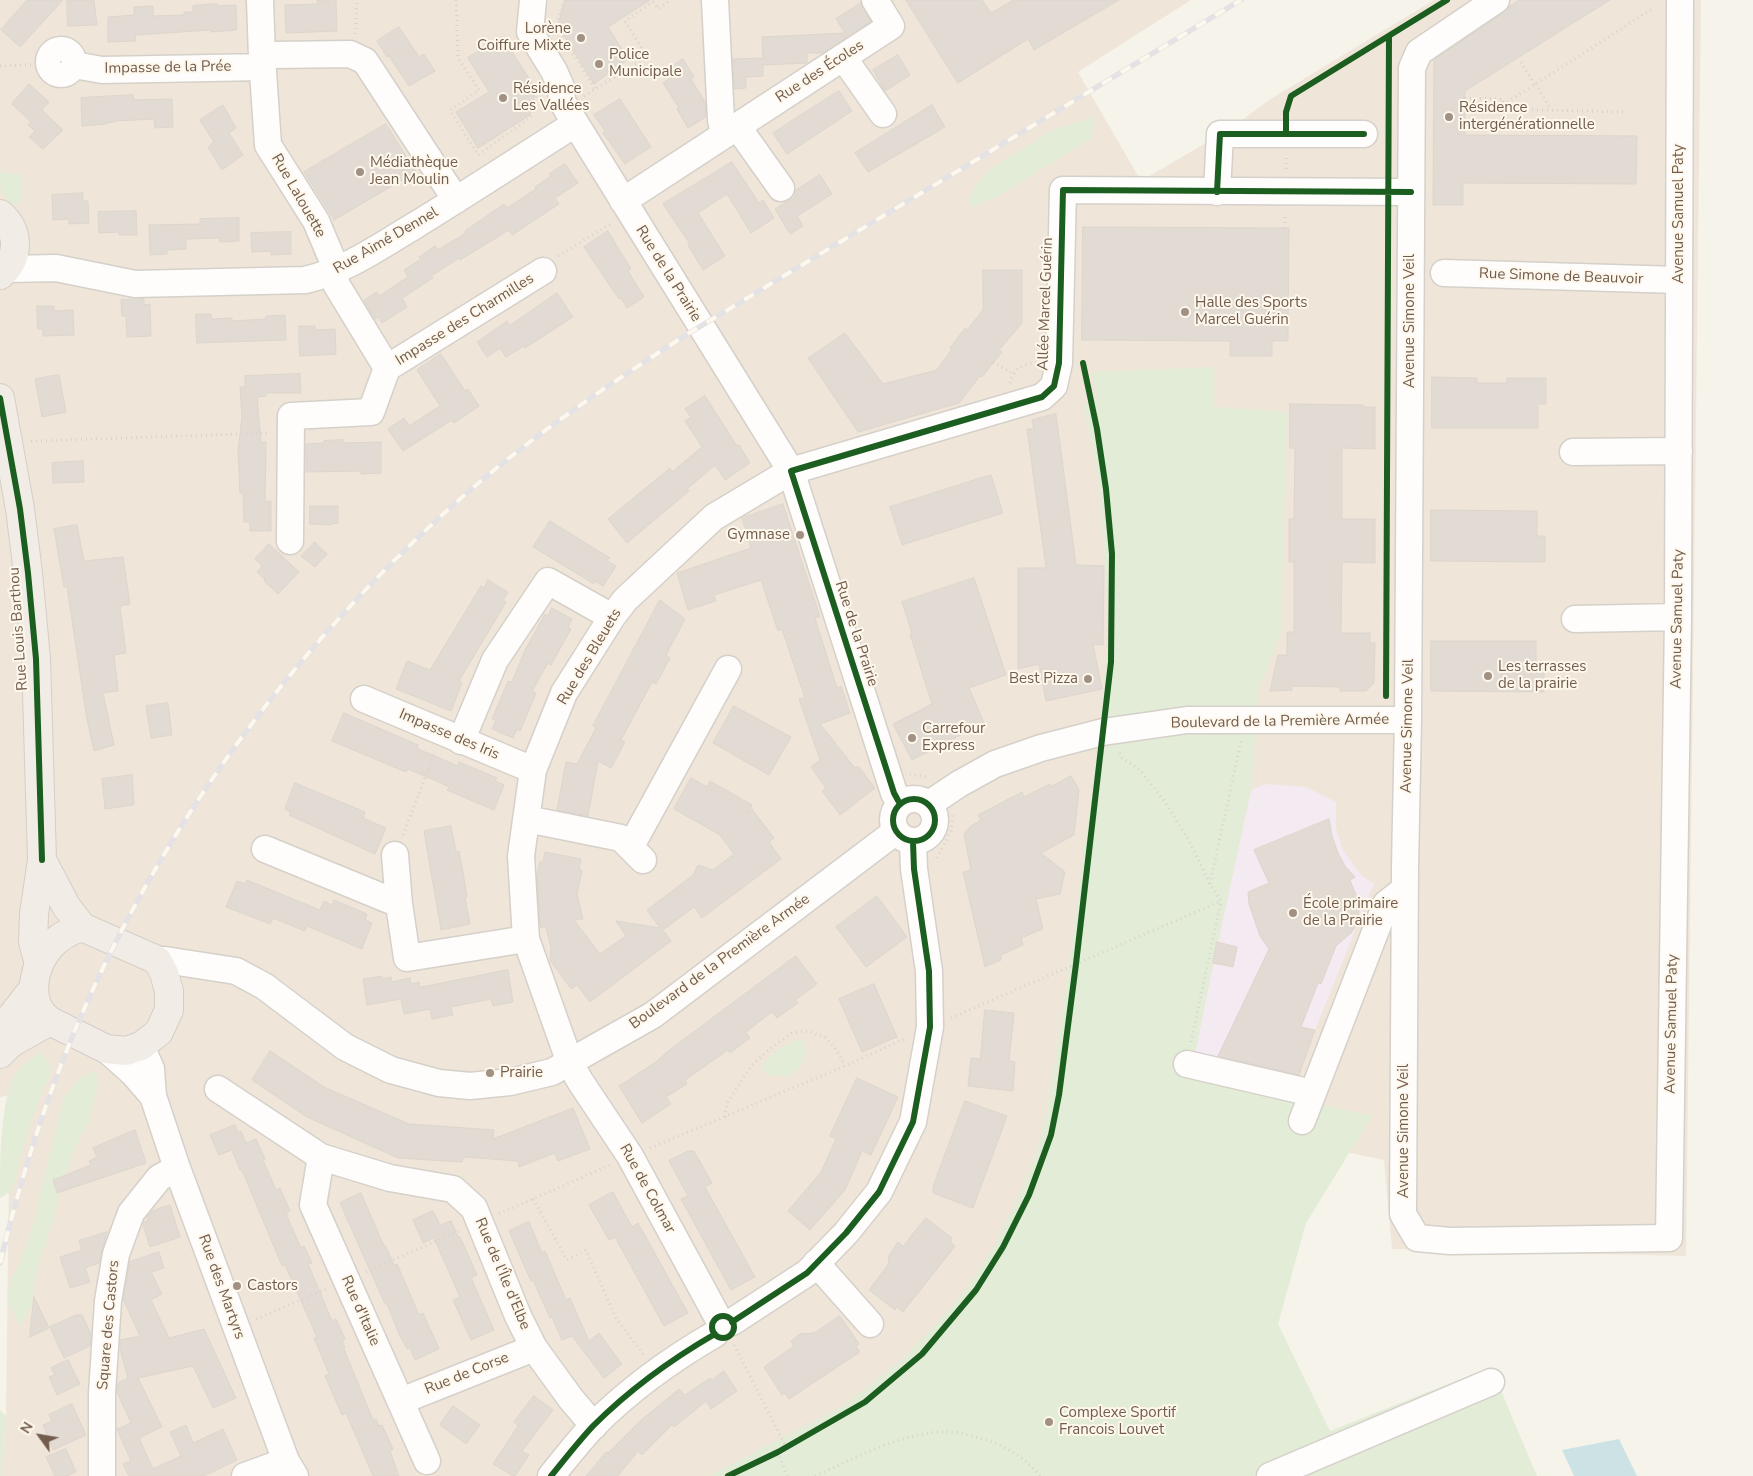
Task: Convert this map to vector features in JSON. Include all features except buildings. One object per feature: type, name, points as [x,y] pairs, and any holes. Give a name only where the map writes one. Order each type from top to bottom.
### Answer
[{"type":"main road","points":[[0,214],[6,219],[13,231],[16,244],[14,257],[3,272]]},
{"type":"main road","name":"Rue Louis Barthou","points":[[0,398],[25,543],[36,660],[42,860]]},
{"type":"main road","points":[[32,990],[36,1005],[42,1016],[106,1049],[126,1051],[141,1046],[159,1032],[169,1010],[169,991],[164,973],[157,960],[82,927],[61,898],[42,860]]},
{"type":"main road","points":[[40,964],[33,942],[34,914],[42,860]]},
{"type":"main road","points":[[0,1031],[32,990],[40,964],[48,948],[70,931],[82,927]]},
{"type":"main road","points":[[0,1054],[17,1040],[50,1021]]},
{"type":"street","name":"Rue Lalouette","points":[[260,0],[268,145],[316,221],[335,271]]},
{"type":"street","name":"Rue de la Prairie","points":[[533,0],[530,32],[554,71],[561,87],[562,101],[791,471],[894,793],[900,804]]},
{"type":"street","points":[[715,0],[721,120],[781,188]]},
{"type":"street","name":"Rue des Écoles","points":[[626,207],[730,131],[891,26],[875,0]]},
{"type":"street","name":"Avenue Simone Veil","points":[[1496,0],[1419,52],[1412,68],[1403,1214],[1417,1238],[1450,1241],[1669,1238]]},
{"type":"street","name":"Avenue Samuel Paty","points":[[1669,1238],[1678,617],[1680,0]]},
{"type":"street","name":"Impasse de la Prée","points":[[61,64],[102,70],[262,62],[274,55],[350,54],[365,61],[456,200]]},
{"type":"street","points":[[844,57],[883,114]]},
{"type":"street","name":"Rue Aimé Dennel","points":[[3,272],[56,268],[135,284],[305,280],[321,277],[391,240],[575,124]]},
{"type":"street","points":[[1217,192],[1220,134],[1364,134]]},
{"type":"street","name":"Allée Marcel Guérin","points":[[791,471],[1008,408],[1042,397],[1054,386],[1059,364],[1062,190],[1411,192]]},
{"type":"street","name":"Rue Aimé Dennel","points":[[16,244],[56,268]]},
{"type":"street","name":"Impasse des Charmilles","points":[[335,271],[336,284],[387,368]]},
{"type":"street","name":"Impasse des Charmilles","points":[[290,432],[291,416],[371,412],[387,368],[543,271]]},
{"type":"street","name":"Rue Simone de Beauvoir","points":[[1444,273],[1679,280]]},
{"type":"street","points":[[290,432],[290,541]]},
{"type":"street","points":[[1573,452],[1679,451]]},
{"type":"street","name":"Rue des Bleuets","points":[[570,1063],[526,939],[522,856],[534,770],[564,693],[612,617],[625,600],[714,517],[791,471]]},
{"type":"street","points":[[452,737],[495,660],[548,581],[612,617]]},
{"type":"street","points":[[1575,619],[1678,617]]},
{"type":"street","points":[[527,819],[621,838],[637,853],[728,669]]},
{"type":"street","name":"Impasse des Iris","points":[[364,699],[534,770]]},
{"type":"street","name":"Boulevard de la Première Armée","points":[[942,807],[959,784],[995,764],[1041,748],[1103,732],[1187,720],[1408,720]]},
{"type":"street","points":[[551,1476],[594,1426],[657,1371],[807,1273],[846,1233],[879,1192],[913,1122],[930,1028],[929,970],[914,869],[904,837],[892,822],[894,812],[900,804],[910,799],[920,799],[942,807],[936,816],[934,829],[926,839],[904,837]]},
{"type":"street","name":"Boulevard de la Première Armée","points":[[157,960],[236,971],[264,986],[344,1047],[390,1070],[439,1083],[470,1086],[510,1082],[552,1072],[653,1015],[904,837]]},
{"type":"street","points":[[265,849],[399,904]]},
{"type":"street","points":[[395,855],[406,958],[526,939]]},
{"type":"street","points":[[1302,1121],[1386,904],[1405,888]]},
{"type":"street","points":[[169,991],[209,967]]},
{"type":"street","name":"Rue des Martyrs","points":[[141,1046],[151,1069],[153,1096],[177,1168],[235,1328],[290,1469]]},
{"type":"street","name":"Rue des Martyrs","points":[[106,1049],[133,1073],[153,1096]]},
{"type":"street","name":"Rue de Colmar","points":[[570,1063],[630,1156],[723,1328]]},
{"type":"street","points":[[1187,1064],[1312,1094]]},
{"type":"street","name":"Rue de l'Île d'Elbe","points":[[218,1089],[321,1157],[390,1178],[453,1189],[474,1208],[518,1316],[534,1348],[571,1399],[594,1426]]},
{"type":"street","name":"Rue d'Italie","points":[[321,1157],[313,1205],[427,1461]]},
{"type":"street","name":"Square des Castors","points":[[102,1476],[102,1393],[108,1300],[116,1254],[131,1213],[159,1178],[177,1168]]},
{"type":"street","points":[[816,1263],[870,1324]]},
{"type":"street","name":"Rue de Corse","points":[[401,1401],[534,1348]]},
{"type":"street","points":[[1270,1476],[1491,1382]]},
{"type":"street","points":[[245,1476],[290,1469]]},
{"type":"path","points":[[354,40],[357,0]]},
{"type":"path","points":[[456,0],[458,58],[479,90],[450,110],[478,155],[531,117],[538,88]]},
{"type":"path","points":[[566,0],[561,6],[556,26],[595,89]]},
{"type":"path","points":[[584,97],[647,57],[625,21],[653,2],[658,8],[671,0]]},
{"type":"path","points":[[1502,107],[1652,9]]},
{"type":"path","points":[[503,37],[513,52]]},
{"type":"path","points":[[1521,62],[1551,111]]},
{"type":"path","points":[[0,66],[61,64]]},
{"type":"path","points":[[1465,98],[1503,99],[1502,130]]},
{"type":"path","points":[[1502,107],[1551,111],[1624,112]]},
{"type":"path","points":[[543,271],[555,258],[626,207]]},
{"type":"path","points":[[993,362],[1013,374]]},
{"type":"path","points":[[1008,408],[1009,387],[1013,374],[1021,366],[1029,364],[1059,364]]},
{"type":"path","points":[[8,443],[290,432]]},
{"type":"path","points":[[1210,884],[1242,735]]},
{"type":"path","points":[[395,855],[452,737]]},
{"type":"path","points":[[1117,748],[1122,758],[1140,770],[1163,799],[1188,839],[1210,884],[1221,901],[1187,1064]]},
{"type":"path","points":[[914,869],[935,868],[938,856],[951,831],[942,807]]},
{"type":"path","points":[[235,1328],[630,1156],[845,1066],[1221,901]]},
{"type":"path","points":[[724,1118],[726,1103],[752,1065],[772,1047],[792,1033],[807,1031],[825,1037],[837,1051],[845,1066]]},
{"type":"path","points":[[532,1200],[566,1260],[586,1250],[616,1318],[657,1371]]},
{"type":"path","points":[[723,1328],[786,1447]]},
{"type":"path","points":[[815,1476],[891,1444],[918,1435],[953,1432],[995,1442],[1029,1463],[1040,1476]]},
{"type":"path","points":[[778,1452],[787,1476]]},
{"type":"shaded area","points":[[0,0],[1191,0],[1078,72],[1141,181],[1233,127],[1269,100],[1434,0],[1701,0],[1686,1256],[1392,1249],[1384,1160],[1322,1147],[1202,1404],[1535,1476],[1,1476],[6,1416],[10,1095],[0,1097]]},
{"type":"shaded area","name":"École primaire de la Prairie","points":[[1265,784],[1306,787],[1336,802],[1336,828],[1343,850],[1361,875],[1374,884],[1315,1030],[1299,1076],[1194,1054],[1251,790]]},
{"type":"shaded area","points":[[1619,1439],[1637,1476],[1574,1476],[1562,1450]]},
{"type":"green space","points":[[1095,116],[1092,138],[993,199],[971,207],[968,201],[975,187],[990,169],[1053,130]]},
{"type":"green space","points":[[0,172],[22,175],[21,200],[16,206],[2,192]]},
{"type":"green space","points":[[1213,367],[1214,407],[1287,412],[1281,633],[1259,689],[1251,790],[1213,963],[1191,1076],[1372,1116],[1306,1223],[1278,1324],[1330,1431],[1491,1367],[1537,1476],[709,1476],[841,1407],[904,1358],[951,1307],[973,1279],[994,1246],[1023,1187],[1038,1147],[1047,1112],[1068,973],[1097,748],[1109,632],[1099,483],[1083,405],[1097,399],[1092,372]]},
{"type":"green space","points":[[804,1039],[804,1059],[792,1076],[771,1076],[760,1068],[779,1049]]},
{"type":"green space","points":[[40,1052],[47,1060],[51,1072],[28,1130],[13,1190],[0,1198],[0,1170],[5,1105],[13,1079],[18,1071]]},
{"type":"green space","points":[[96,1071],[98,1087],[93,1103],[92,1115],[76,1146],[59,1193],[53,1221],[38,1266],[31,1306],[20,1327],[7,1299],[8,1289],[30,1236],[64,1098],[79,1078]]},
{"type":"green space","points":[[0,1410],[6,1416],[1,1476],[0,1476]]},
{"type":"railway","points":[[0,1263],[29,1158],[65,1054],[94,987],[128,918],[166,851],[207,787],[252,724],[299,664],[350,606],[404,551],[460,499],[514,454],[570,412],[628,373],[686,335],[1241,0]]},
{"type":"cycle path","points":[[1286,134],[1286,112],[1291,96],[1447,0]]},
{"type":"cycle path","points":[[1386,696],[1389,37]]},
{"type":"cycle path","points":[[1217,192],[1220,134],[1364,134]]},
{"type":"cycle path","points":[[900,804],[894,793],[791,471],[1042,397],[1054,386],[1059,363],[1063,190],[1411,192]]},
{"type":"cycle path","points":[[728,1476],[778,1452],[865,1402],[922,1354],[976,1290],[1003,1247],[1029,1195],[1051,1135],[1059,1095],[1076,964],[1111,662],[1112,554],[1106,489],[1097,429],[1083,363]]},
{"type":"cycle path","points":[[0,398],[20,509],[36,659],[42,860]]},
{"type":"cycle path","points":[[918,799],[926,802],[932,808],[935,820],[932,832],[926,838],[910,841],[902,838],[896,832],[893,816],[896,808],[902,802],[918,799]]},
{"type":"cycle path","points":[[732,1322],[807,1273],[846,1233],[879,1192],[913,1122],[930,1027],[929,971],[914,869],[913,842]]},
{"type":"cycle path","points":[[723,1316],[731,1319],[734,1327],[731,1335],[723,1338],[715,1335],[712,1327],[715,1319],[723,1316]]},
{"type":"cycle path","points":[[551,1476],[593,1426],[621,1400],[666,1365],[715,1334]]},
{"type":"place","name":"Lorène Coiffure Mixte","points":[[581,38]]},
{"type":"place","name":"Police Municipale","points":[[599,64]]},
{"type":"place","name":"Résidence Les Vallées","points":[[503,98]]},
{"type":"place","name":"Résidence intergénérationnelle","points":[[1449,117]]},
{"type":"place","name":"Médiathèque Jean Moulin","points":[[360,172]]},
{"type":"place","name":"Halle des Sports Marcel Guérin","points":[[1185,312]]},
{"type":"place","name":"Gymnase","points":[[800,535]]},
{"type":"place","name":"Les terrasses de la prairie","points":[[1488,676]]},
{"type":"place","name":"Best Pizza","points":[[1088,679]]},
{"type":"place","name":"Carrefour Express","points":[[912,738]]},
{"type":"place","name":"École primaire de la Prairie","points":[[1293,913]]},
{"type":"place","name":"Prairie","points":[[490,1073]]},
{"type":"place","name":"Castors","points":[[237,1286]]},
{"type":"place","name":"Complexe Sportif Francois Louvet","points":[[1049,1422]]}]
